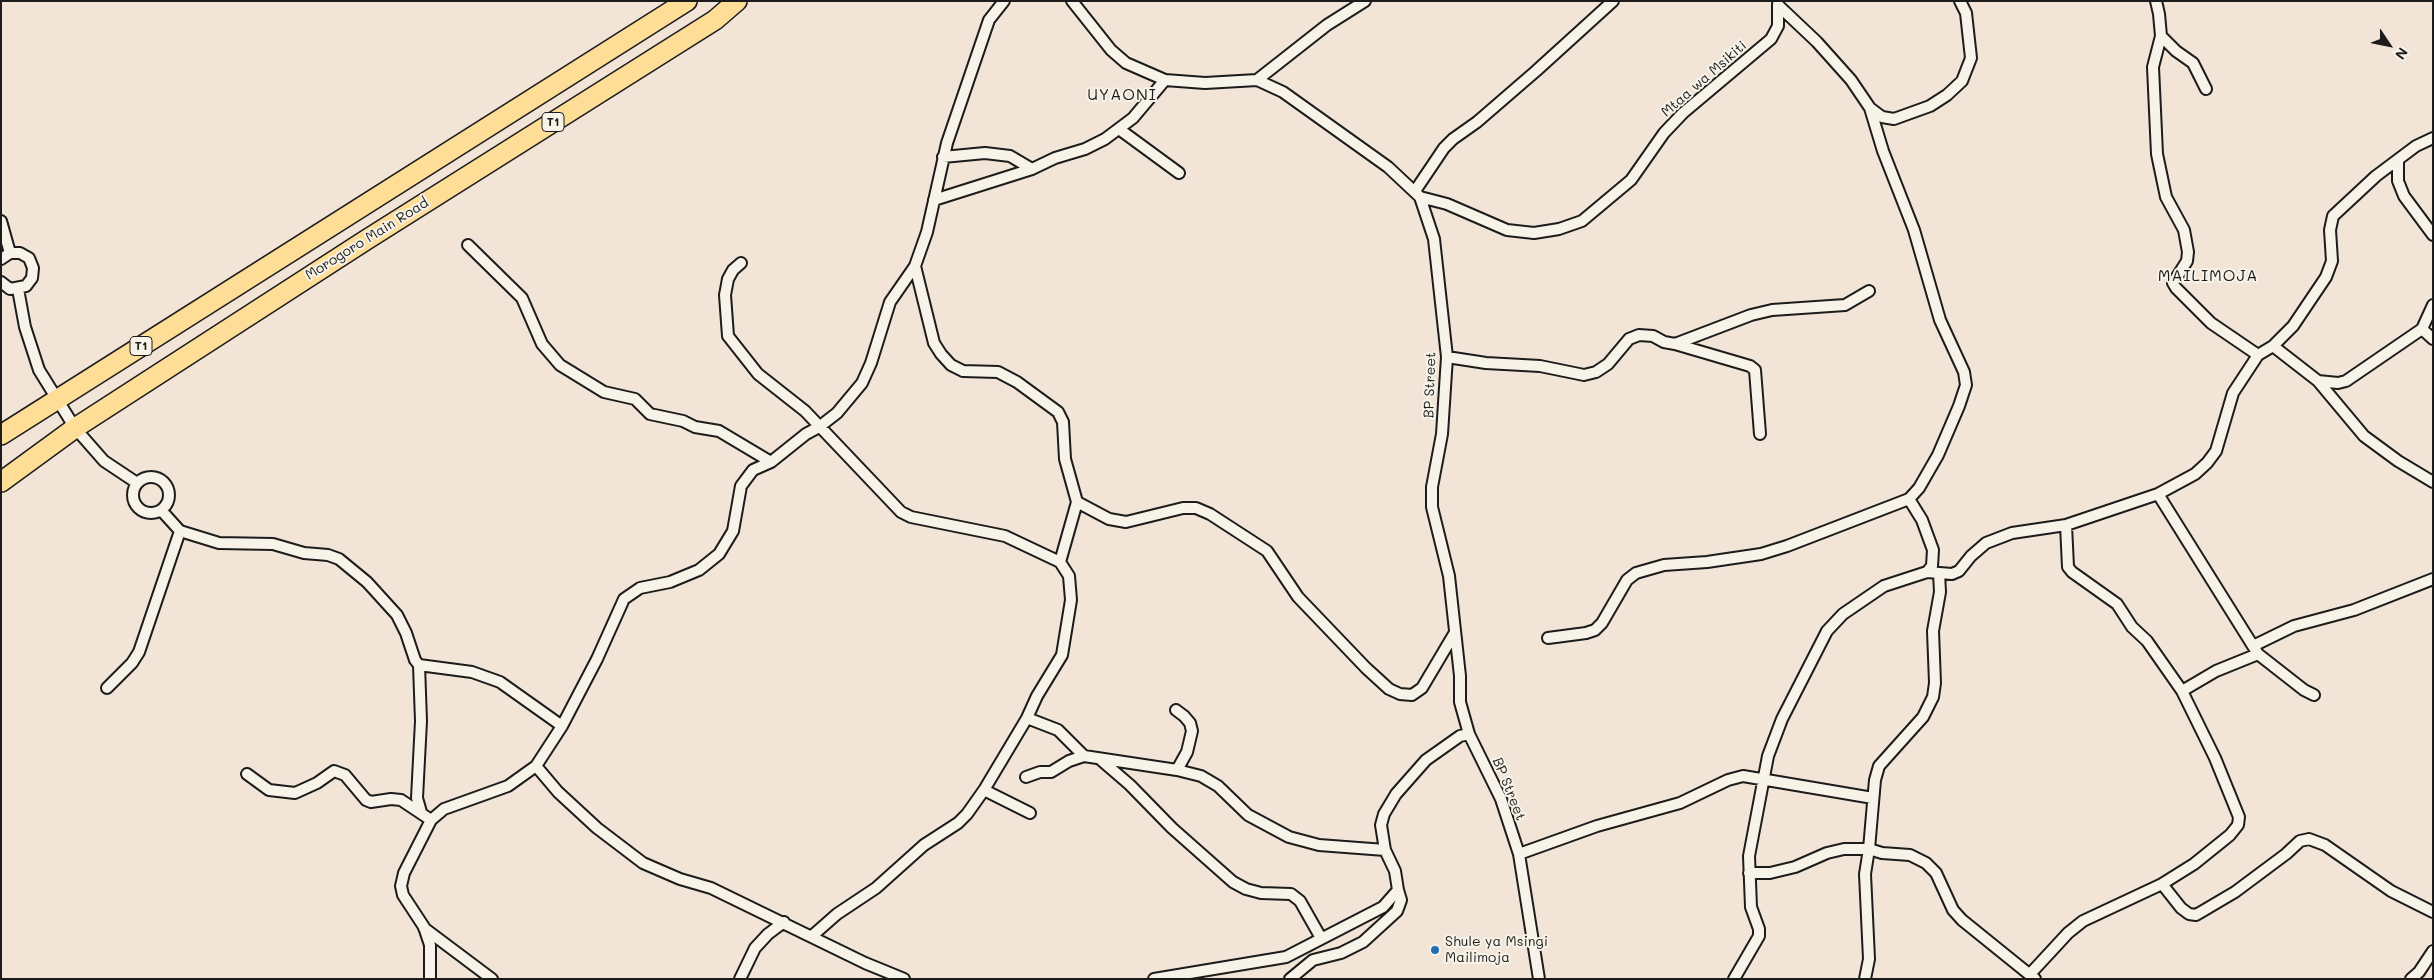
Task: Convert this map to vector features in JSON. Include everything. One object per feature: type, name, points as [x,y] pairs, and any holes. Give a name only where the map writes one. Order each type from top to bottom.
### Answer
[{"type":"highway","name":"T1","points":[[1,435],[687,1]]},
{"type":"highway","name":"Morogoro Main Road","points":[[1,482],[76,428],[366,240],[715,20],[736,1]]},
{"type":"street","points":[[430,979],[430,945],[424,927],[404,895],[401,886],[404,873],[431,820],[444,809],[508,786],[536,766],[562,726],[597,659],[624,599],[640,588],[670,582],[699,570],[719,554],[733,531],[740,486],[753,470],[771,462],[806,434],[837,414],[862,382],[871,363],[890,302],[915,266],[944,157],[979,53],[981,40],[989,20],[1004,1]]},
{"type":"street","name":"BP Street","points":[[1072,1],[1111,50],[1126,63],[1165,80],[1205,83],[1257,80],[1284,92],[1388,167],[1418,194],[1434,239],[1447,357],[1442,434],[1432,487],[1432,507],[1449,576],[1460,676],[1460,702],[1469,734],[1501,799],[1519,854],[1539,979]]},
{"type":"street","points":[[1257,80],[1327,25],[1365,1]]},
{"type":"street","points":[[1418,194],[1444,148],[1454,138],[1499,103],[1612,1]]},
{"type":"street","points":[[1870,108],[1882,117],[1894,119],[1930,106],[1947,95],[1962,81],[1971,58],[1966,14],[1960,1]]},
{"type":"street","points":[[2156,1],[2161,36],[2153,67],[2157,154],[2166,197],[2184,230],[2188,252],[2187,261],[2173,283],[2211,323],[2258,355]]},
{"type":"street","points":[[1548,638],[1595,630],[1602,623],[1627,580],[1636,573],[1664,565],[1707,562],[1762,554],[1909,499],[1919,488],[1938,455],[1966,385],[1964,372],[1940,320],[1914,230],[1883,151],[1870,108],[1851,80],[1779,4]]},
{"type":"street","name":"Mtaa wa Msikiti","points":[[1418,194],[1447,204],[1507,230],[1534,233],[1558,229],[1582,220],[1630,180],[1664,133],[1683,113],[1771,39],[1778,26],[1779,4]]},
{"type":"street","points":[[2161,36],[2176,51],[2193,63],[2206,89]]},
{"type":"street","points":[[934,200],[1032,169],[1105,139],[1133,118],[1165,80]]},
{"type":"street","points":[[1119,129],[1179,173]]},
{"type":"street","points":[[1734,979],[1759,936],[1759,928],[1751,907],[1749,856],[1768,756],[1782,719],[1827,631],[1843,614],[1884,586],[1927,572],[1952,574],[1959,571],[1971,556],[1986,543],[2012,534],[2066,525],[2158,494],[2195,474],[2216,451],[2233,393],[2258,355],[2274,346],[2293,326],[2326,277],[2332,261],[2330,230],[2333,216],[2370,181],[2416,146],[2433,138]]},
{"type":"street","points":[[944,157],[985,153],[1010,156],[1032,169]]},
{"type":"street","points":[[2398,161],[2398,181],[2404,196],[2433,234]]},
{"type":"street","points":[[1,221],[6,256],[20,253],[29,258],[33,268],[32,278],[26,286],[18,289],[10,288],[1,282]]},
{"type":"street","points":[[468,245],[522,298],[542,344],[560,365],[604,392],[635,399],[650,414],[683,421],[695,427],[719,431],[771,462]]},
{"type":"street","points":[[741,263],[733,270],[728,279],[725,295],[728,336],[758,374],[805,411],[901,512],[911,517],[1005,536],[1060,562],[1069,576],[1071,600],[1062,655],[984,790],[967,814],[958,823],[924,845],[876,888],[837,914],[812,936]]},
{"type":"street","points":[[915,266],[934,343],[941,354],[952,365],[963,371],[998,372],[1017,382],[1058,412],[1064,422],[1065,459],[1077,502],[1060,562]]},
{"type":"street","points":[[18,289],[25,327],[39,370],[57,400],[76,428],[104,461],[137,483]]},
{"type":"street","points":[[1675,344],[1751,315],[1772,310],[1845,305],[1869,291]]},
{"type":"street","points":[[2318,381],[2338,383],[2346,381],[2422,328],[2433,305]]},
{"type":"street","points":[[2422,328],[2433,339]]},
{"type":"street","points":[[1447,357],[1486,364],[1540,366],[1584,375],[1596,372],[1608,364],[1629,339],[1639,335],[1653,336],[1664,342],[1750,366],[1755,370],[1760,434]]},
{"type":"street","points":[[2274,346],[2318,381],[2364,436],[2398,462],[2433,482]]},
{"type":"street","points":[[151,476],[165,482],[169,497],[161,510],[151,513],[141,510],[134,503],[133,492],[137,483],[151,476]]},
{"type":"street","points":[[2158,494],[2256,650],[2304,690],[2314,696]]},
{"type":"street","points":[[1909,499],[1922,520],[1933,550],[1932,566],[1927,572]]},
{"type":"street","points":[[1077,502],[1110,519],[1126,522],[1183,508],[1196,508],[1210,514],[1267,552],[1298,597],[1366,668],[1389,689],[1400,694],[1412,695],[1422,688],[1454,634]]},
{"type":"street","points":[[161,510],[180,531],[219,542],[273,544],[304,553],[328,555],[339,559],[367,582],[397,615],[406,633],[414,660],[419,665],[472,672],[500,682],[562,726]]},
{"type":"street","points":[[1749,873],[1770,873],[1795,867],[1827,853],[1844,849],[1869,849],[1882,853],[1910,855],[1926,863],[1936,874],[1953,910],[1962,920],[2033,976],[2068,933],[2083,921],[2162,884],[2214,850],[2238,825],[2239,817],[2215,758],[2182,691],[2147,641],[2132,627],[2117,604],[2072,572],[2068,567],[2066,525]]},
{"type":"street","points":[[107,688],[132,663],[139,652],[180,531]]},
{"type":"street","points":[[1865,979],[1868,959],[1865,874],[1874,798],[1874,780],[1879,766],[1923,717],[1933,698],[1935,683],[1933,631],[1940,592],[1939,573]]},
{"type":"street","points":[[1940,592],[1952,574]]},
{"type":"street","points":[[2182,691],[2256,650],[2294,626],[2354,610],[2433,579]]},
{"type":"street","points":[[419,665],[421,721],[417,798],[420,812]]},
{"type":"street","points":[[1176,710],[1184,716],[1192,731],[1188,752],[1177,770]]},
{"type":"street","points":[[1027,718],[1058,730],[1084,756],[1100,760],[1177,770],[1201,776],[1218,786],[1248,815],[1289,837],[1319,845],[1385,850]]},
{"type":"street","points":[[1290,979],[1313,960],[1341,953],[1363,942],[1397,911],[1401,900],[1395,871],[1385,850],[1381,825],[1384,814],[1396,794],[1426,760],[1460,736],[1469,734]]},
{"type":"street","points":[[1026,777],[1040,772],[1051,772],[1069,761],[1084,756]]},
{"type":"street","points":[[1100,760],[1130,785],[1172,828],[1233,882],[1246,890],[1261,893],[1291,894],[1300,901],[1321,938]]},
{"type":"street","points":[[536,766],[558,792],[612,842],[643,863],[680,879],[711,888],[865,963],[901,978]]},
{"type":"street","points":[[247,774],[269,790],[294,792],[318,783],[334,771],[345,775],[366,800],[371,802],[391,799],[401,800],[431,820]]},
{"type":"street","points":[[1519,854],[1597,826],[1680,803],[1728,780],[1743,776],[1874,798]]},
{"type":"street","points":[[984,790],[1030,813]]},
{"type":"street","points":[[2162,884],[2181,908],[2189,914],[2196,915],[2235,892],[2286,854],[2300,841],[2309,839],[2325,845],[2391,891],[2433,912]]},
{"type":"street","points":[[1154,979],[1286,957],[1321,938],[1354,924],[1383,906],[1398,890]]},
{"type":"street","points":[[740,979],[755,948],[768,934],[784,922]]},
{"type":"street","points":[[424,927],[492,979]]},
{"type":"street","points":[[2411,979],[2420,972],[2433,951]]},
{"type":"place","name":"Shule ya Msingi Mailimoja","points":[[1435,950]]},
{"type":"district","name":"UYAONI","points":[[1122,95]]},
{"type":"district","name":"MAILIMOJA","points":[[2208,276]]}]
